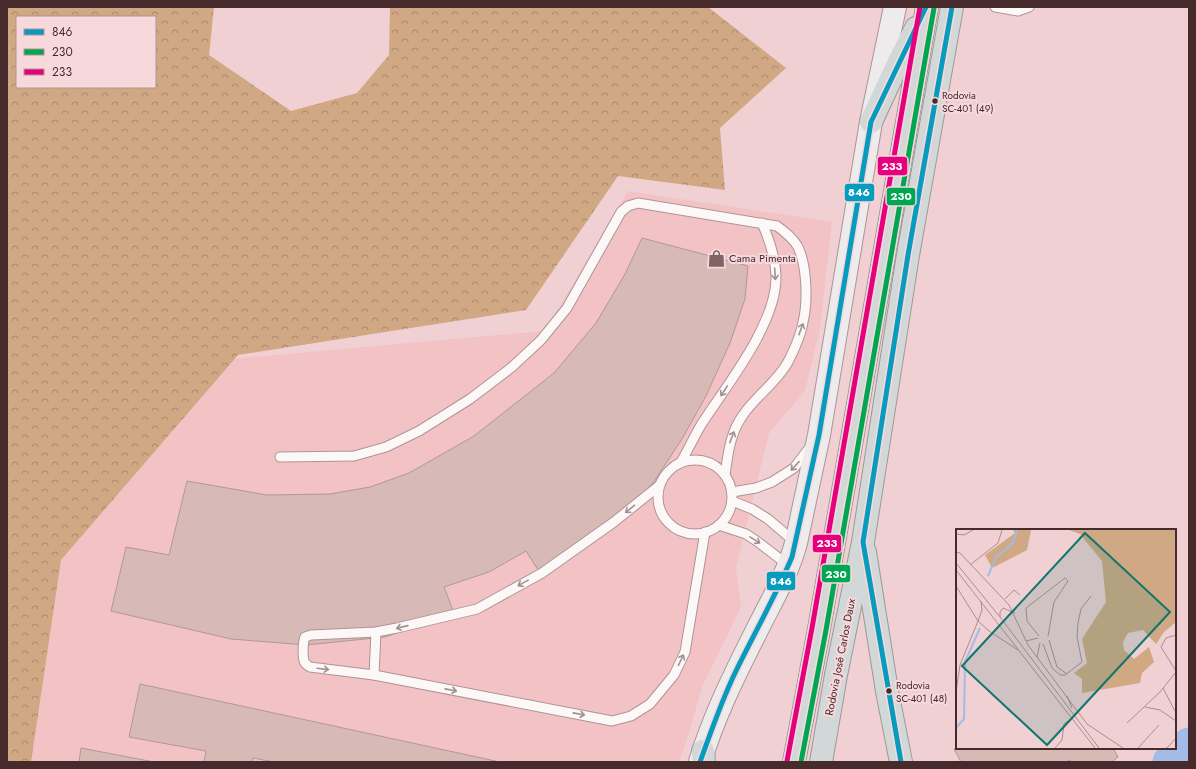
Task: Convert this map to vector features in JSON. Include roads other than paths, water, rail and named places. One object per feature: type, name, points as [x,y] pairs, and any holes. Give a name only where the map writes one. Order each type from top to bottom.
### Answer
[{"type":"highway","points":[[871,122],[927,7]]},
{"type":"highway","points":[[794,762],[819,629],[927,7]]},
{"type":"highway","name":"Rodovia José Carlos Daux","points":[[821,762],[836,675],[864,542],[908,255],[952,7]]},
{"type":"highway","points":[[864,542],[887,691],[901,762]]},
{"type":"main road","points":[[702,758],[720,707],[789,566],[796,542],[819,435],[871,122],[895,7]]},
{"type":"lane","points":[[995,7],[1018,11],[1029,7]]},
{"type":"lane","points":[[280,457],[354,456],[386,448],[419,431],[470,399],[512,367],[541,340],[566,308],[621,212],[628,206],[638,203],[777,226],[790,236],[798,248],[803,262],[806,299],[804,322],[788,362],[778,376],[743,415],[731,438],[725,475]]},
{"type":"lane","points":[[681,462],[701,425],[723,393],[764,325],[772,300],[776,280],[774,258],[762,223]]},
{"type":"lane","points":[[732,496],[767,484],[794,468],[819,435]]},
{"type":"lane","points":[[660,485],[659,502],[666,518],[679,530],[688,532],[705,532],[719,525],[729,510],[732,496],[730,483],[725,475],[710,463],[700,460],[681,462],[672,468],[660,485],[614,522],[542,573],[477,609],[376,632],[311,634],[303,640],[303,660],[305,664],[310,667],[374,675],[612,721],[631,716],[650,704],[674,675],[685,652],[705,532]]},
{"type":"lane","points":[[732,496],[762,516],[796,542]]},
{"type":"lane","points":[[719,525],[746,534],[789,566]]},
{"type":"lane","points":[[374,675],[376,632]]},
{"type":"waterway","points":[[1170,762],[1189,745]]},
{"type":"place","name":"Rodovia SC-401 (49)","points":[[935,101]]},
{"type":"place","name":"Cama Pimenta","points":[[716,258]]},
{"type":"place","name":"Rodovia SC-401 (48)","points":[[889,691]]}]
